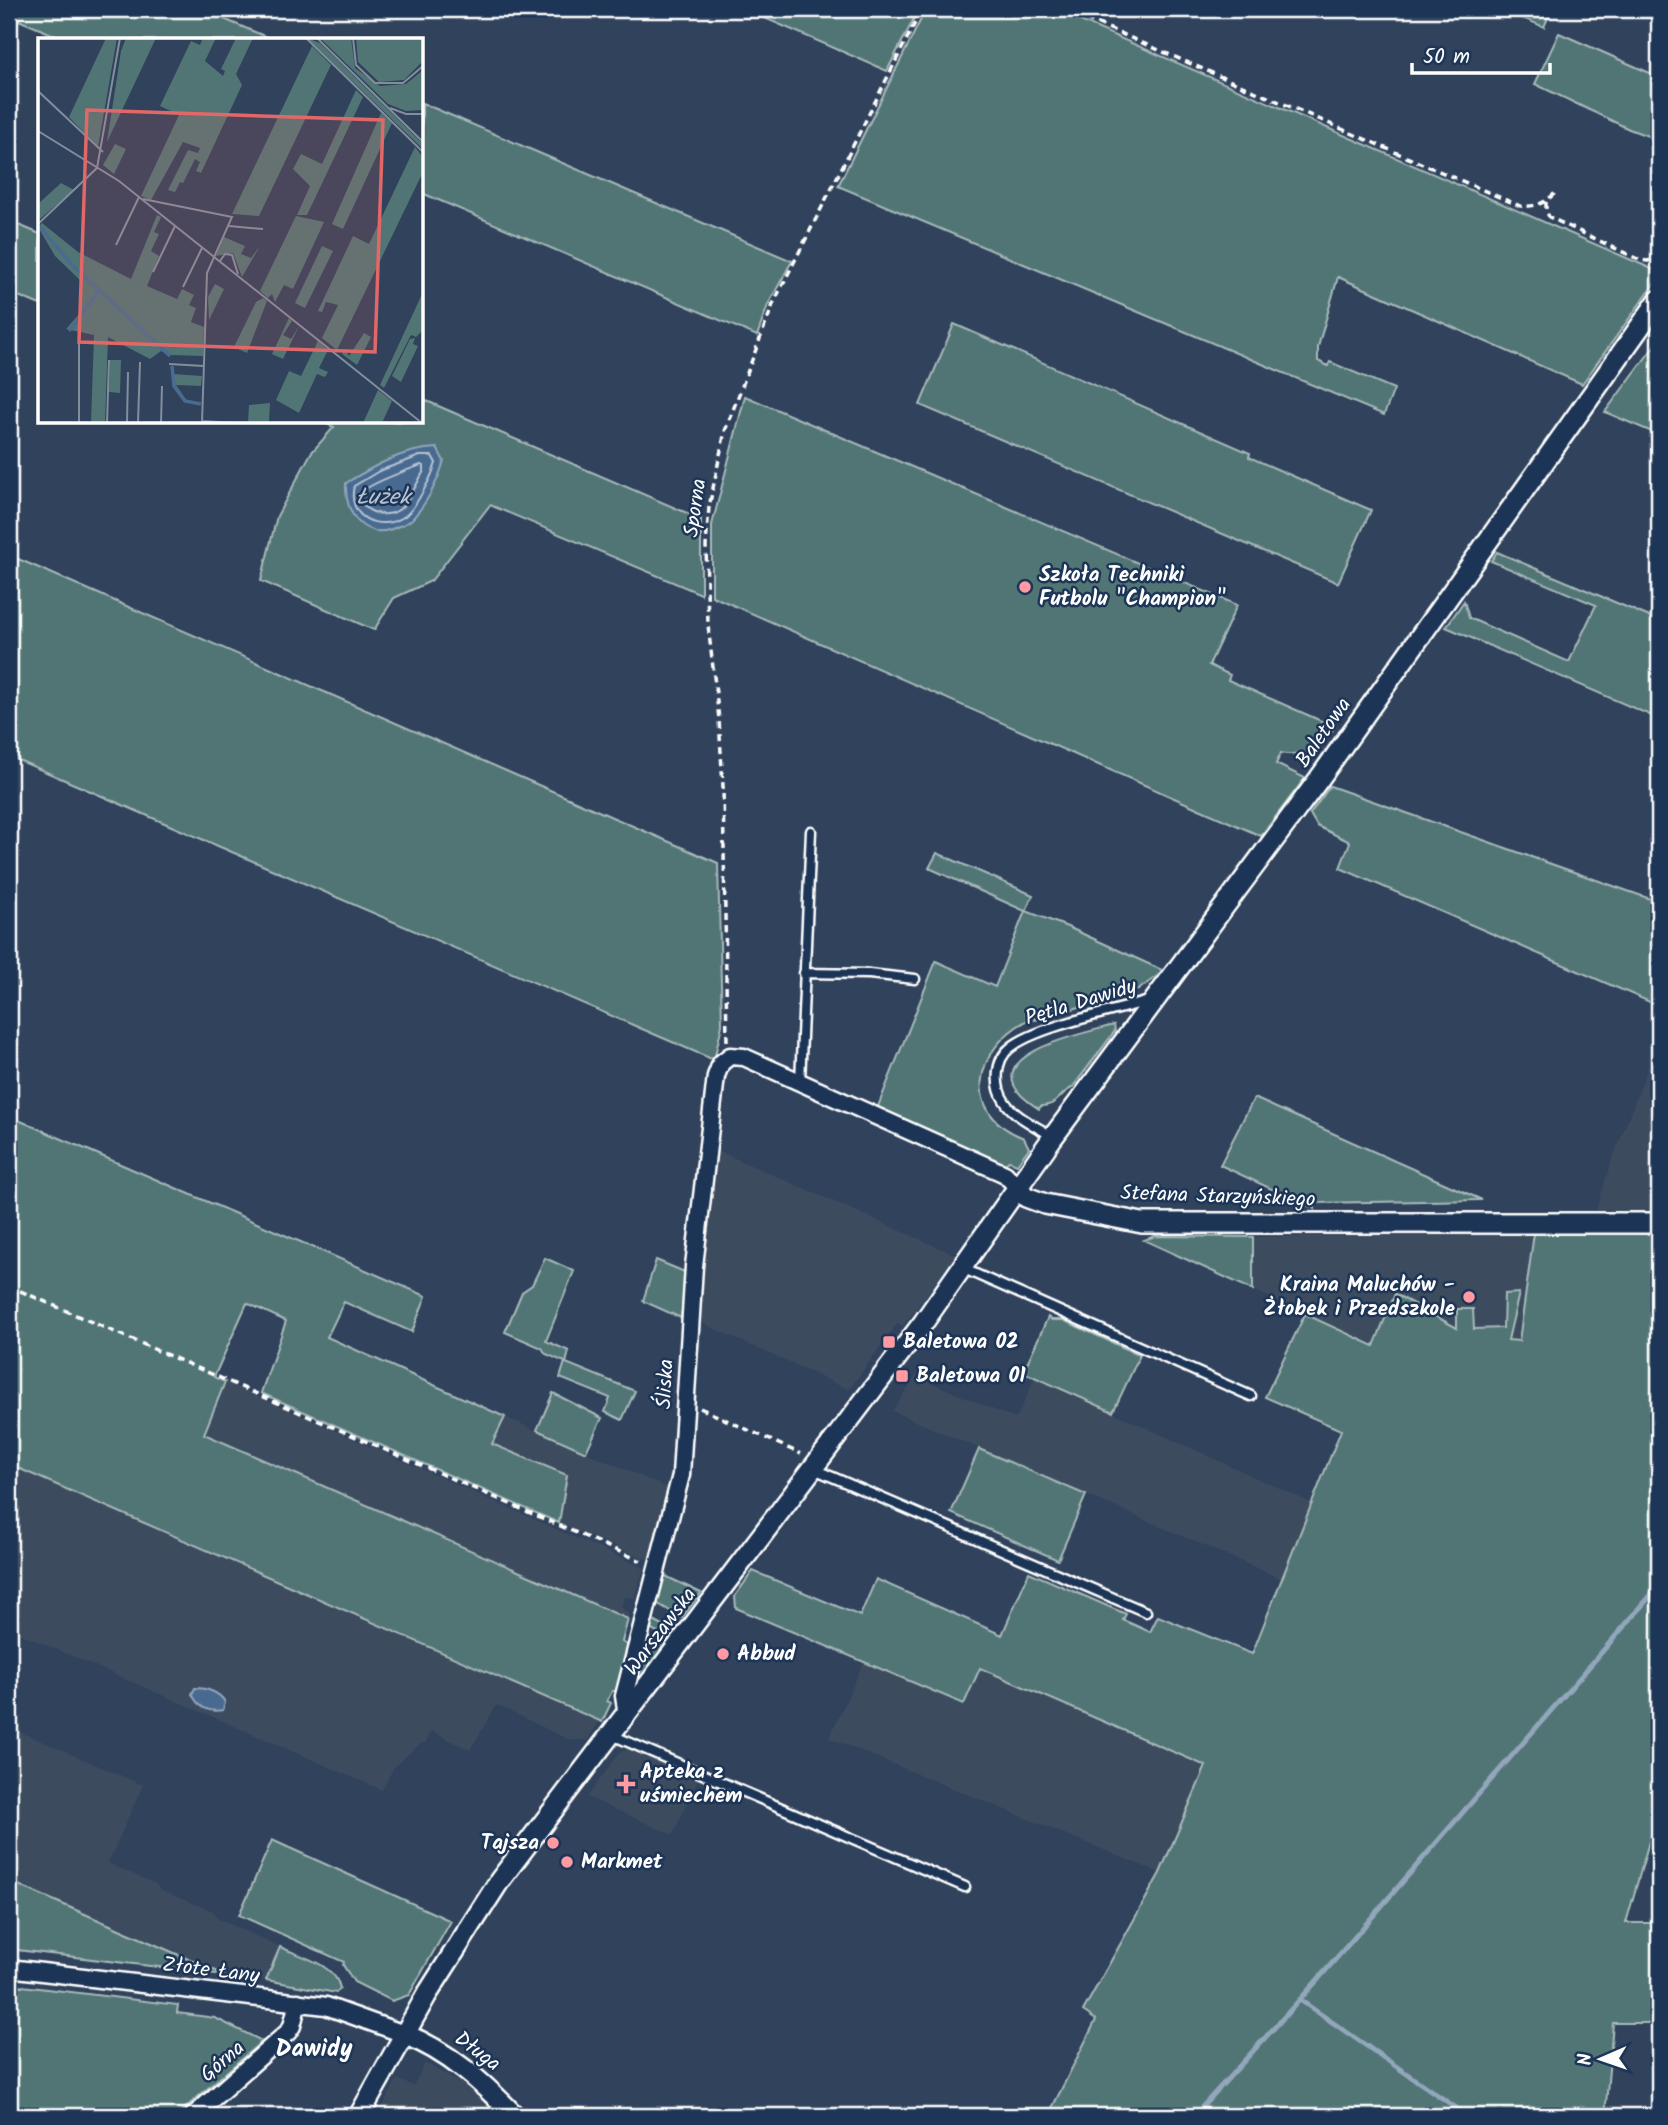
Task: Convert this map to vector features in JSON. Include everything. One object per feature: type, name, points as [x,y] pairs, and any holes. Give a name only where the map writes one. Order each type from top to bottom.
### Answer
[{"type":"street","name":"Baletowa","points":[[1018,1188],[1319,779],[1659,300]]},
{"type":"street","name":"Stefana Starzyńskiego","points":[[730,1056],[744,1057],[1005,1174],[1026,1197],[1038,1202],[1142,1223],[1659,1223]]},
{"type":"street","name":"Śliska","points":[[628,1714],[624,1696],[681,1475],[694,1266],[706,1152],[716,1076],[721,1063],[730,1056]]},
{"type":"street","name":"Warszawska","points":[[359,2116],[461,1938],[500,1880],[816,1465],[1018,1188]]},
{"type":"street","name":"Złote Łany","points":[[9,1968],[326,2006],[404,2034]]},
{"type":"street","name":"Górna","points":[[193,2116],[288,2032],[298,2002]]},
{"type":"street","name":"Długa","points":[[404,2034],[445,2054],[486,2086],[515,2116]]},
{"type":"lane","points":[[800,1082],[811,831]]},
{"type":"lane","points":[[804,973],[869,974],[915,979]]},
{"type":"lane","name":"Pętla Dawidy","points":[[1053,1138],[1011,1109],[1004,1101],[997,1076],[1000,1063],[1008,1049],[1027,1037],[1158,998]]},
{"type":"lane","points":[[962,1268],[1251,1396]]},
{"type":"lane","points":[[816,1465],[1146,1612]]},
{"type":"lane","points":[[612,1735],[965,1886]]},
{"type":"path","name":"Sporna","points":[[730,1056],[726,1034],[723,786],[719,719],[708,625],[706,546],[709,507],[725,431],[774,302],[922,9]]},
{"type":"path","points":[[1064,9],[1520,206],[1536,206],[1546,202],[1555,193]]},
{"type":"path","points":[[1643,9],[1654,13],[1659,19]]},
{"type":"path","points":[[1546,202],[1549,217],[1640,260],[1648,261],[1659,257]]},
{"type":"path","points":[[9,1286],[656,1568]]},
{"type":"path","points":[[686,1401],[816,1465]]},
{"type":"shaded area","points":[[1659,1039],[1659,1211],[1596,1210],[1612,1160]]},
{"type":"shaded area","points":[[714,1149],[956,1255],[903,1326],[897,1324],[849,1390],[697,1321]]},
{"type":"shaded area","points":[[1534,1233],[1519,1341],[1474,1341],[1425,1309],[1374,1346],[1253,1290],[1253,1237]]},
{"type":"shaded area","points":[[916,1376],[1016,1419],[1035,1377],[1312,1503],[1282,1579],[892,1411]]},
{"type":"shaded area","points":[[225,1382],[644,1568],[634,1598],[625,1597],[621,1607],[630,1614],[628,1619],[203,1434]]},
{"type":"shaded area","points":[[505,1417],[668,1488],[663,1505],[668,1507],[654,1554],[645,1559],[559,1523],[567,1475],[492,1443]]},
{"type":"shaded area","points":[[11,1465],[600,1721],[587,1740],[569,1740],[497,1705],[470,1750],[431,1731],[426,1743],[421,1743],[394,1767],[382,1790],[9,1629]]},
{"type":"shaded area","points":[[864,1661],[964,1704],[980,1668],[1206,1766],[1160,1873],[829,1738]]},
{"type":"shaded area","points":[[9,1727],[143,1785],[108,1863],[156,1884],[160,1890],[213,1911],[217,1918],[280,1947],[266,1980],[225,1975],[9,1881]]},
{"type":"shaded area","points":[[628,1749],[698,1779],[673,1835],[587,1797],[619,1753]]},
{"type":"shaded area","points":[[425,2063],[469,2088],[500,2116],[390,2116],[380,2112],[397,2079],[413,2086]]},
{"type":"green space","points":[[9,9],[200,9],[269,38],[61,38],[9,16]]},
{"type":"green space","points":[[744,9],[919,9],[887,71]]},
{"type":"green space","points":[[926,9],[1053,9],[1659,272],[1659,277],[1582,384],[1338,277],[1318,347],[1318,361],[1328,366],[1330,362],[1394,389],[1384,415],[838,186]]},
{"type":"green space","points":[[1501,9],[1552,9],[1544,27]]},
{"type":"green space","points":[[1559,33],[1659,77],[1659,140],[1629,129],[1535,84]]},
{"type":"green space","points":[[424,104],[792,261],[768,305],[757,336],[424,194]]},
{"type":"green space","points":[[9,221],[38,233],[38,304],[9,292]]},
{"type":"green space","points":[[954,324],[1250,453],[1249,457],[1371,510],[1338,583],[920,405]]},
{"type":"green space","points":[[1659,340],[1659,435],[1605,412]]},
{"type":"green space","name":"Szkoła Techniki Futbolu \"Champion\"","points":[[745,396],[1237,605],[1209,665],[1230,675],[1228,680],[1335,727],[1314,755],[1281,753],[1276,764],[1305,778],[1261,836],[712,596],[712,525]]},
{"type":"green space","points":[[424,400],[701,519],[701,594],[490,505],[431,581],[394,598],[374,630],[261,581],[277,516],[311,453],[334,427],[327,424],[424,424]]},
{"type":"green space","points":[[1497,552],[1659,621],[1659,719],[1446,627],[1464,601],[1469,618],[1569,662],[1596,605],[1491,561]]},
{"type":"green space","points":[[9,555],[718,863],[722,1025],[714,1060],[9,756]]},
{"type":"green space","points":[[1330,786],[1659,902],[1659,1006],[1340,868],[1350,842],[1317,826],[1310,814]]},
{"type":"green space","points":[[937,853],[1033,895],[1026,911],[1164,971],[1138,990],[1069,1010],[1067,1005],[1049,1010],[1050,1016],[1035,1020],[1031,1008],[1025,1009],[1028,1020],[1010,1032],[996,1047],[986,1063],[982,1080],[983,1098],[990,1113],[1004,1127],[1024,1138],[1029,1148],[1017,1164],[1009,1161],[1005,1164],[877,1109],[936,961],[995,987],[1025,911],[929,868]]},
{"type":"green space","points":[[1114,1025],[1115,1031],[1072,1088],[1055,1101],[1039,1109],[1021,1095],[1013,1080],[1015,1067],[1027,1056],[1063,1039]]},
{"type":"green space","points":[[1254,1098],[1482,1200],[1315,1203],[1315,1209],[1220,1165]]},
{"type":"green space","points":[[9,1116],[426,1296],[412,1332],[344,1302],[327,1337],[505,1417],[492,1444],[567,1475],[559,1523],[261,1393],[286,1321],[247,1303],[214,1377],[225,1382],[204,1434],[628,1619],[622,1642],[631,1647],[617,1691],[612,1691],[607,1701],[611,1703],[602,1722],[11,1465],[9,1469]]},
{"type":"green space","points":[[1534,1233],[1659,1234],[1659,1806],[1626,1923],[1659,1923],[1659,2023],[1613,2023],[1605,2116],[1048,2116],[1096,2020],[1083,2011],[1160,1873],[1206,1766],[980,1668],[964,1704],[736,1608],[735,1596],[753,1571],[860,1616],[876,1579],[1002,1635],[1029,1572],[1126,1614],[1123,1620],[1150,1632],[1158,1616],[1252,1654],[1341,1430],[1265,1397],[1305,1314],[1374,1346],[1395,1294],[1457,1328],[1457,1309],[1473,1309],[1474,1329],[1503,1328],[1504,1294],[1519,1293],[1508,1340],[1519,1341]]},
{"type":"green space","points":[[1155,1236],[1253,1237],[1253,1290],[1144,1240]]},
{"type":"green space","points":[[545,1258],[574,1271],[546,1341],[569,1351],[566,1363],[635,1391],[622,1420],[605,1412],[610,1398],[560,1378],[565,1362],[546,1354],[542,1348],[505,1332],[522,1292],[532,1285]]},
{"type":"green space","points":[[656,1260],[687,1273],[681,1318],[643,1301]]},
{"type":"green space","points":[[1048,1317],[1052,1320],[1063,1320],[1140,1355],[1113,1412],[1023,1372]]},
{"type":"green space","points":[[553,1393],[602,1418],[586,1452],[537,1430]]},
{"type":"green space","points":[[979,1449],[1086,1495],[1058,1560],[951,1513]]},
{"type":"green space","points":[[661,1574],[701,1593],[682,1618],[655,1602]]},
{"type":"green space","points":[[650,1619],[674,1632],[636,1686],[632,1684],[637,1671],[661,1635],[648,1628]]},
{"type":"green space","points":[[272,1840],[451,1921],[409,1995],[392,2001],[354,1982],[343,1965],[344,1962],[239,1915]]},
{"type":"green space","points":[[9,1881],[225,1975],[9,1949]]},
{"type":"green space","points":[[280,1947],[324,1967],[337,1980],[340,1988],[336,1993],[266,1980]]},
{"type":"green space","points":[[14,1985],[178,2005],[177,2013],[215,2018],[262,2041],[176,2116],[9,2116],[9,1993],[13,1993]]},
{"type":"water","name":"Łużek","points":[[437,448],[444,461],[442,468],[427,498],[412,519],[405,524],[377,531],[359,523],[349,506],[346,483],[401,455]]},
{"type":"water","points":[[195,1688],[216,1693],[225,1702],[223,1710],[213,1711],[201,1706],[192,1694]]},
{"type":"waterway","points":[[1194,2116],[1314,1984],[1659,1586]]},
{"type":"waterway","points":[[1300,2000],[1468,2116]]},
{"type":"place","name":"Szkoła Techniki Futbolu \"Champion\"","points":[[1025,587]]},
{"type":"place","name":"Kraina Maluchów - Żłobek i Przedszkole","points":[[1469,1297]]},
{"type":"place","name":"Baletowa 02","points":[[889,1342]]},
{"type":"place","name":"Baletowa 01","points":[[902,1376]]},
{"type":"place","name":"Abbud","points":[[723,1654]]},
{"type":"place","name":"Apteka z uśmiechem","points":[[626,1784]]},
{"type":"place","name":"Tajsza","points":[[553,1843]]},
{"type":"place","name":"Markmet","points":[[567,1862]]},
{"type":"district","name":"Dawidy","points":[[314,2049]]}]
